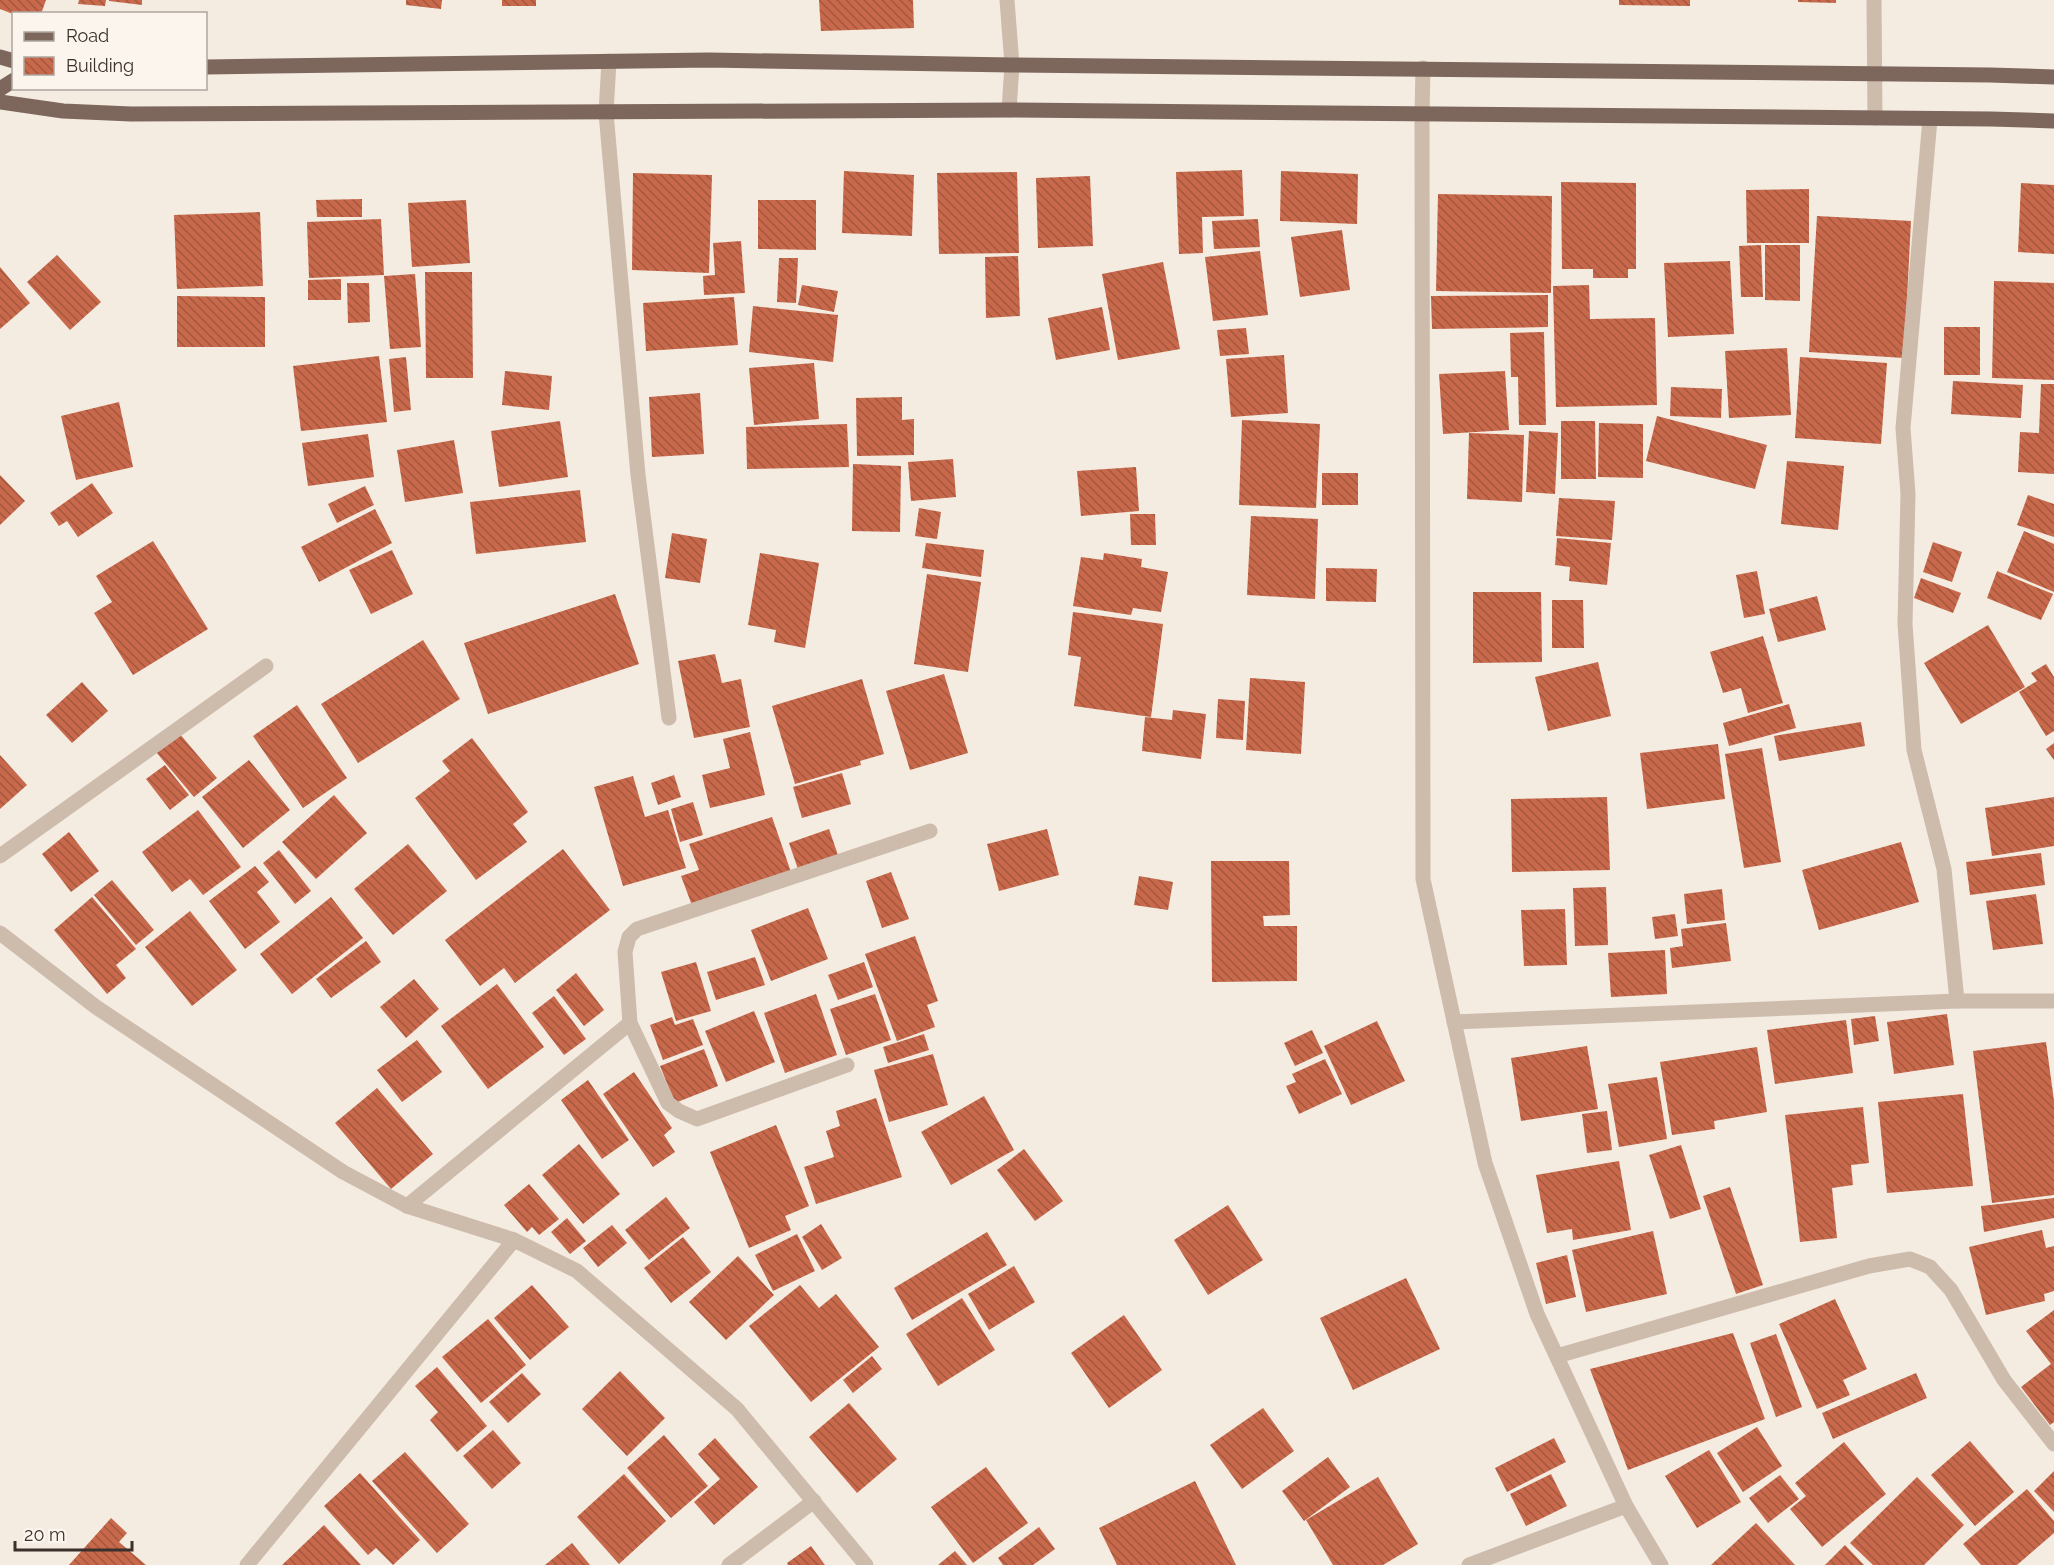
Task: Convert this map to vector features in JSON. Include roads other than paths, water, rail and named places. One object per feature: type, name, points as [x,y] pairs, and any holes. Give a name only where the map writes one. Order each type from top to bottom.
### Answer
[{"type":"main road","points":[[207,67],[709,60],[2054,77]]},
{"type":"main road","points":[[0,102],[63,111],[131,114],[1009,110],[1875,117],[2054,122]]},
{"type":"street","points":[[1008,0],[1012,65],[1009,110]]},
{"type":"street","points":[[1874,0],[1875,117]]},
{"type":"street","points":[[609,61],[606,113],[638,475],[669,718]]},
{"type":"street","points":[[1424,68],[1422,114],[1423,879],[1485,1163],[1537,1314],[1626,1506],[1661,1565]]},
{"type":"street","points":[[1930,119],[1903,429],[1908,494],[1905,624],[1914,750],[1944,869],[1957,1001]]},
{"type":"street","points":[[0,856],[266,666]]},
{"type":"street","points":[[847,1065],[697,1119],[679,1111],[668,1103],[630,1023],[625,952],[629,937],[637,929],[930,831]]},
{"type":"street","points":[[0,933],[96,1007],[343,1172],[407,1206],[514,1240],[577,1271],[737,1409],[866,1565]]},
{"type":"street","points":[[1454,1022],[1957,1001],[2054,1001]]},
{"type":"street","points":[[407,1206],[630,1023]]},
{"type":"street","points":[[247,1565],[514,1240]]},
{"type":"street","points":[[1557,1356],[1869,1266],[1911,1259],[1930,1267],[1951,1290],[2004,1380],[2054,1444]]},
{"type":"street","points":[[729,1565],[814,1501]]},
{"type":"street","points":[[1469,1565],[1626,1506]]}]
